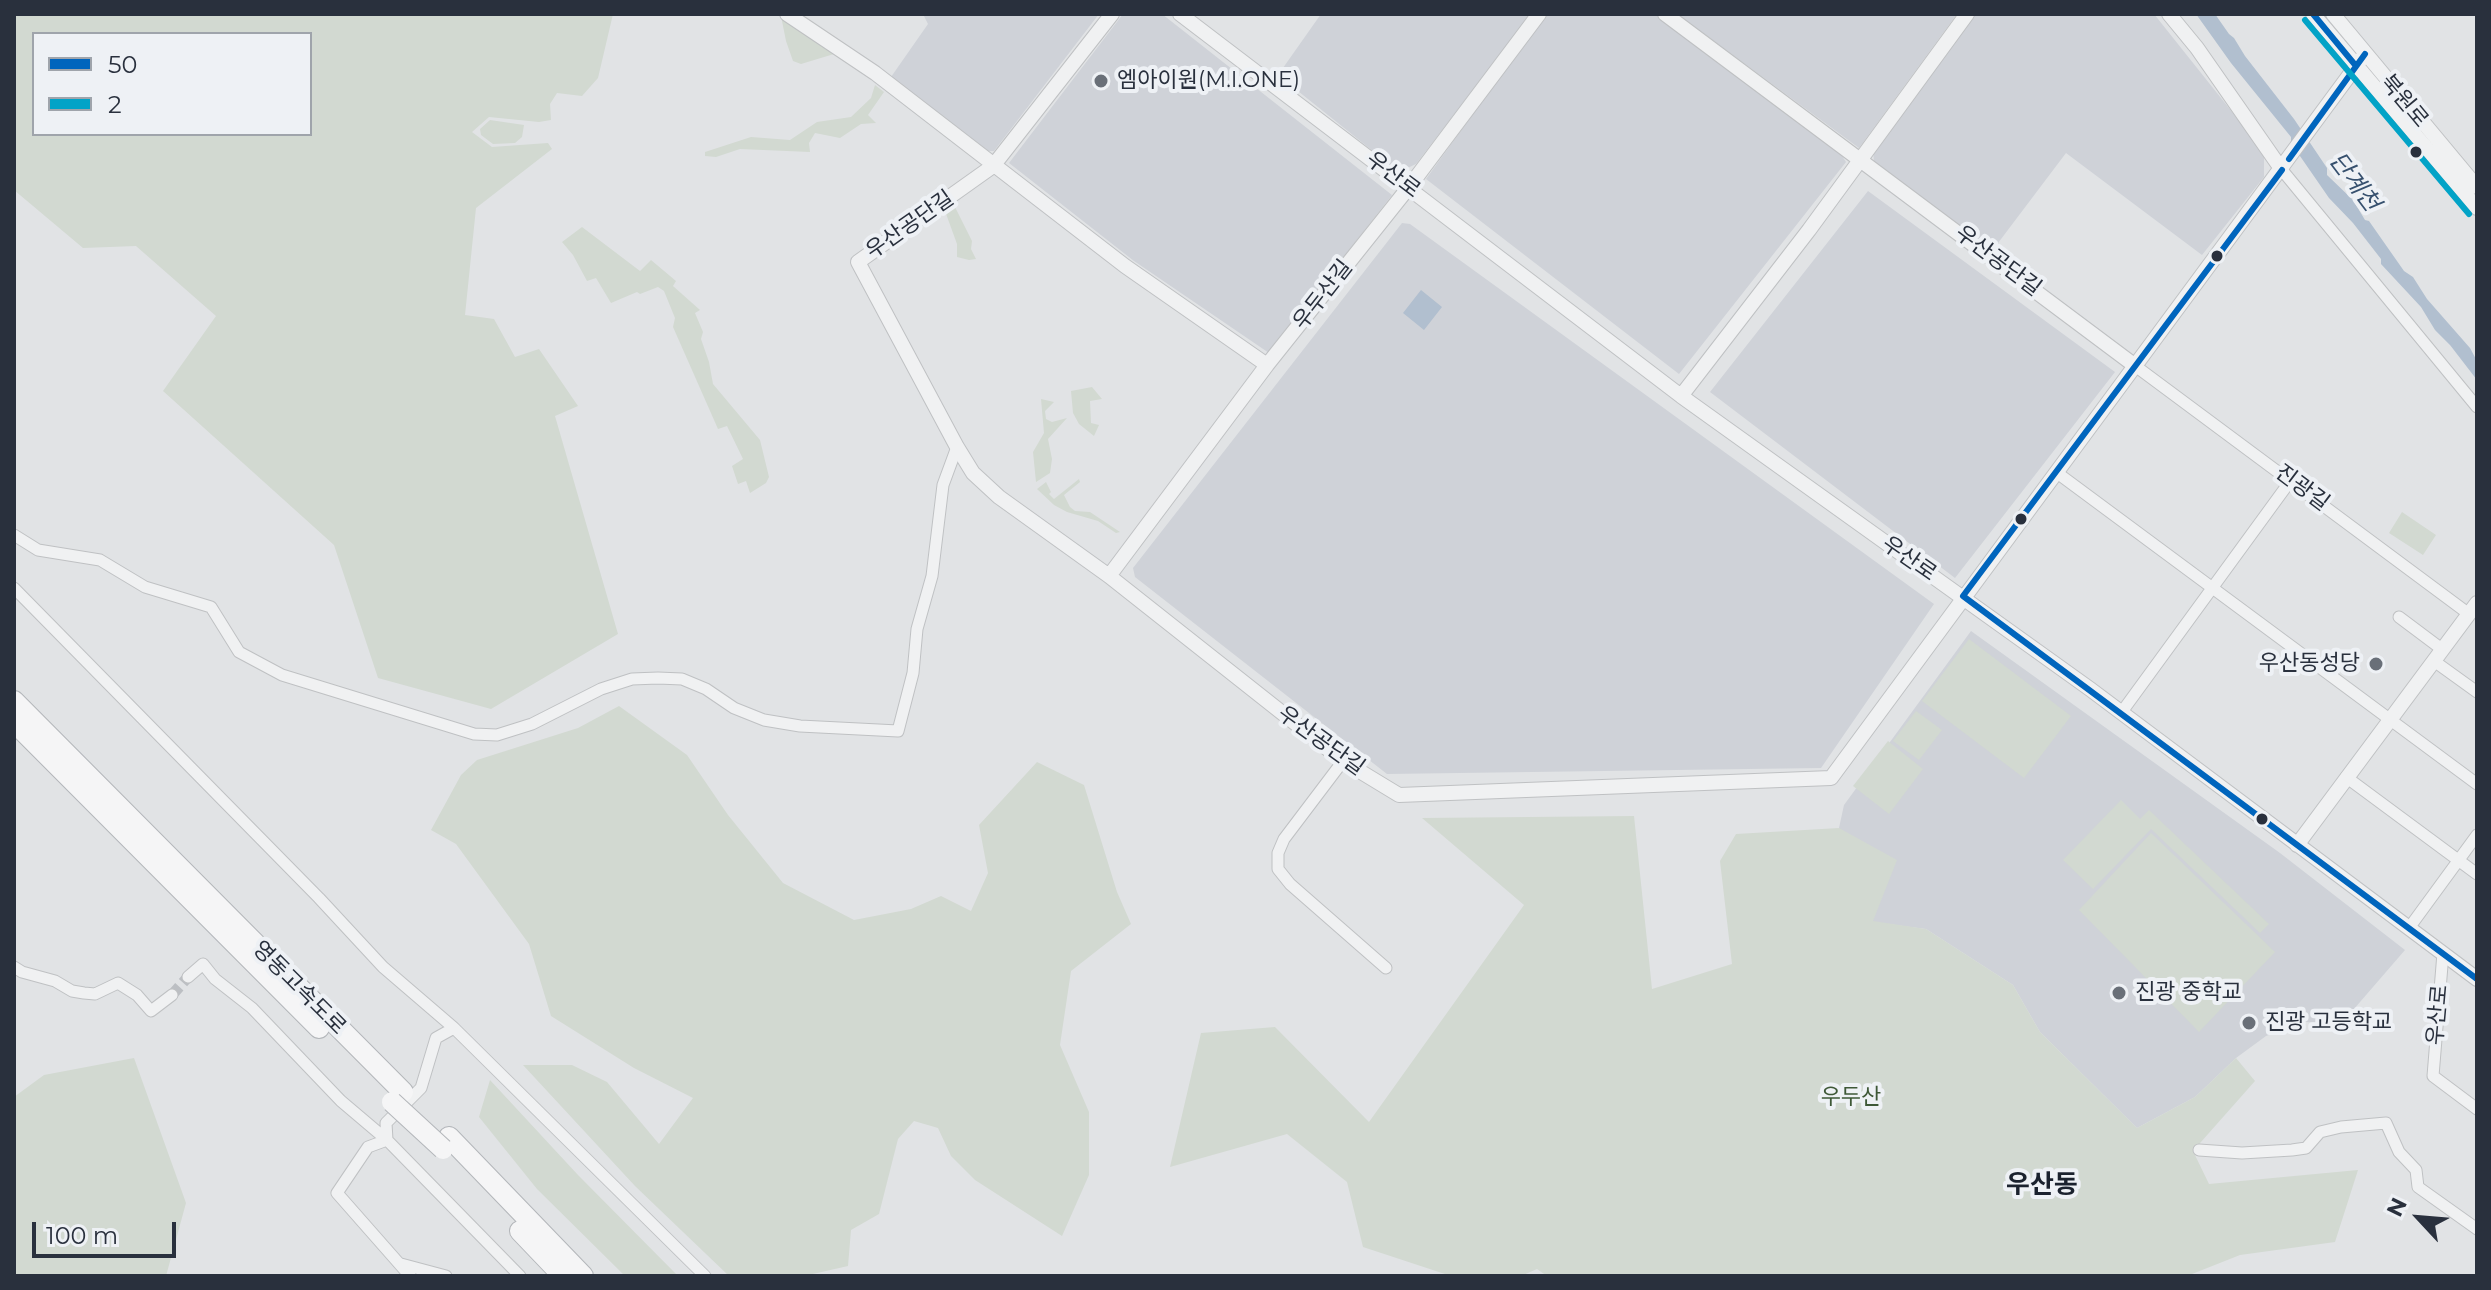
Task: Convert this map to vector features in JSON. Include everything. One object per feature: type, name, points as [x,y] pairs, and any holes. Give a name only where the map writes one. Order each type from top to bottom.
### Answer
[{"type":"highway","name":"영동고속도로","points":[[14,701],[398,1097]]},
{"type":"highway","name":"영동고속도로","points":[[14,722],[583,1276]]},
{"type":"highway","name":"영동고속도로","points":[[446,1143],[563,1276]]},
{"type":"street","points":[[787,14],[875,73],[1125,266],[1267,365]]},
{"type":"street","name":"우산공단길","points":[[1112,14],[993,166],[858,262],[973,473],[993,492],[1109,576],[1343,761],[1399,795],[1831,778],[2361,60]]},
{"type":"street","name":"우산로","points":[[1180,14],[1681,396],[1963,596],[2477,979]]},
{"type":"street","name":"우두산길","points":[[1109,576],[1267,365],[1409,187],[1539,14]]},
{"type":"street","points":[[1665,14],[1861,159]]},
{"type":"street","points":[[1681,396],[1967,14]]},
{"type":"street","points":[[2169,14],[2477,407]]},
{"type":"street","name":"북원로","points":[[2313,14],[2361,60],[2477,187]]},
{"type":"street","name":"북원로","points":[[2333,14],[2361,60],[2477,208]]},
{"type":"street","name":"우산공단길","points":[[1861,159],[2134,365]]},
{"type":"street","name":"진광길","points":[[2134,365],[2473,608],[2297,845]]},
{"type":"street","points":[[14,535],[38,550],[100,560],[145,587],[211,607],[239,652],[282,675],[474,734],[497,735],[532,724],[601,689],[632,679],[658,678],[682,679],[706,689],[734,708],[764,720],[800,726],[898,731],[913,673],[917,629],[932,576],[943,485],[957,447]]},
{"type":"street","points":[[2056,472],[2477,784]]},
{"type":"street","points":[[2121,713],[2291,480]]},
{"type":"street","points":[[14,588],[383,967],[454,1028],[705,1276]]},
{"type":"street","points":[[2399,617],[2477,692]]},
{"type":"street","points":[[1343,761],[1284,839],[1278,853],[1278,869],[1290,884],[1386,968]]},
{"type":"street","points":[[2346,777],[2477,874]]},
{"type":"street","points":[[2409,928],[2477,835]]},
{"type":"street","name":"우산로","points":[[2443,953],[2433,1076],[2477,1109]]},
{"type":"street","points":[[188,977],[203,964],[215,979],[252,1008],[341,1101],[387,1140],[520,1276]]},
{"type":"street","points":[[14,967],[84,993],[95,994],[118,983],[137,995],[151,1011],[172,995]]},
{"type":"street","points":[[387,1140],[386,1123],[421,1088],[436,1038],[454,1028]]},
{"type":"street","points":[[2199,1150],[2242,1153],[2306,1148],[2320,1132],[2386,1123],[2399,1152],[2416,1170],[2418,1187],[2477,1229]]},
{"type":"street","points":[[387,1140],[368,1147],[337,1193],[410,1276]]},
{"type":"street","points":[[399,1263],[446,1276]]},
{"type":"shaded area","points":[[923,14],[1099,14],[994,151],[988,151],[891,77],[928,24]]},
{"type":"shaded area","points":[[1123,14],[1162,14],[1392,195],[1269,353],[1134,261],[1009,163]]},
{"type":"shaded area","points":[[1321,14],[1531,14],[1416,164],[1399,172],[1278,75]]},
{"type":"shaded area","points":[[1545,14],[1656,14],[1838,150],[1846,162],[1679,374],[1426,179]]},
{"type":"shaded area","points":[[1677,14],[1957,14],[1859,148]]},
{"type":"shaded area","points":[[1973,14],[2154,14],[2264,152],[2264,177],[2202,255],[2066,153],[1992,251],[1874,163],[1873,149]]},
{"type":"shaded area","points":[[1868,191],[2115,372],[1955,578],[1710,392]]},
{"type":"shaded area","points":[[1402,223],[1410,224],[1934,604],[1821,768],[1387,774],[1135,577],[1133,568]]},
{"type":"shaded area","points":[[1971,631],[2280,853],[2405,950],[2341,1024],[2306,1022],[2266,1036],[2236,1058],[2195,1097],[2137,1128],[2040,1032],[2013,985],[1926,929],[1872,922],[1839,828],[1844,805]]},
{"type":"green space","points":[[14,14],[613,14],[598,78],[582,96],[557,93],[550,104],[551,120],[539,122],[489,117],[472,132],[492,147],[548,143],[552,149],[476,208],[465,315],[494,319],[515,357],[539,349],[578,406],[555,416],[618,634],[491,709],[378,678],[334,545],[163,391],[216,316],[136,246],[83,248],[14,190]]},
{"type":"green space","points":[[781,16],[834,54],[801,64],[793,61]]},
{"type":"green space","points":[[875,85],[884,92],[868,115],[876,123],[861,124],[840,138],[815,133],[809,143],[810,152],[740,149],[716,157],[705,156],[705,152],[751,137],[790,140],[817,122],[851,117],[871,98]]},
{"type":"green space","points":[[490,120],[524,125],[522,137],[515,143],[493,144],[481,135],[480,129]]},
{"type":"green space","points":[[954,205],[972,241],[971,249],[976,259],[957,257],[957,244],[945,211]]},
{"type":"green space","points":[[582,227],[640,271],[651,260],[676,281],[673,286],[700,310],[695,313],[703,332],[701,339],[713,384],[760,440],[769,477],[766,483],[750,493],[746,481],[738,484],[732,466],[743,459],[727,426],[718,429],[673,327],[675,318],[664,291],[658,287],[611,303],[596,278],[587,281],[562,242]]},
{"type":"green space","points":[[1092,387],[1102,399],[1090,401],[1091,423],[1099,425],[1094,436],[1079,424],[1073,413],[1071,391]]},
{"type":"green space","points":[[1041,399],[1054,402],[1045,411],[1046,419],[1052,422],[1067,418],[1048,439],[1052,459],[1050,473],[1036,482],[1033,452],[1044,433]]},
{"type":"green space","points":[[1079,479],[1080,482],[1064,495],[1070,507],[1075,511],[1090,512],[1120,532],[1116,533],[1098,521],[1067,512],[1037,489],[1046,482],[1054,499]]},
{"type":"green space","points":[[2402,512],[2436,535],[2423,555],[2389,533]]},
{"type":"green space","points":[[1969,639],[2071,716],[2024,778],[1922,701]]},
{"type":"green space","points":[[619,706],[687,755],[728,815],[783,883],[854,920],[911,909],[941,896],[971,911],[988,873],[979,825],[1037,762],[1084,785],[1117,892],[1131,924],[1071,971],[1060,1045],[1089,1112],[1089,1175],[1062,1236],[975,1180],[951,1156],[938,1128],[914,1121],[898,1139],[879,1214],[851,1230],[848,1266],[804,1276],[729,1276],[635,1186],[523,1065],[572,1065],[607,1082],[659,1144],[693,1098],[634,1068],[551,1016],[529,944],[456,844],[431,830],[461,775],[477,760],[578,728]]},
{"type":"green space","points":[[1916,711],[1942,730],[1919,760],[1893,741]]},
{"type":"green space","points":[[1888,741],[1923,769],[1889,814],[1853,786]]},
{"type":"green space","points":[[2121,800],[2140,819],[2149,810],[2269,924],[2260,933],[2151,829],[2093,889],[2063,860]]},
{"type":"green space","name":"우두산","points":[[1634,816],[1652,989],[1732,964],[1720,861],[1736,834],[1839,828],[1897,860],[1873,921],[1926,929],[2013,985],[2040,1032],[2137,1128],[2195,1097],[2236,1058],[2255,1081],[2193,1151],[2209,1184],[2358,1170],[2335,1242],[2240,1255],[2187,1276],[1547,1276],[1537,1269],[1521,1276],[1451,1276],[1363,1247],[1347,1182],[1287,1134],[1170,1167],[1201,1033],[1275,1027],[1369,1122],[1524,905],[1422,818]]},
{"type":"green space","points":[[2151,833],[2275,952],[2199,1032],[2079,910]]},
{"type":"green space","points":[[134,1058],[186,1203],[166,1276],[14,1276],[14,1097],[44,1075]]},
{"type":"green space","points":[[490,1080],[678,1276],[625,1276],[537,1189],[479,1117]]},
{"type":"water","points":[[2196,14],[2215,14],[2234,38],[2294,119],[2327,168],[2327,175],[2353,200],[2404,271],[2413,277],[2427,299],[2470,348],[2477,361],[2477,380],[2435,330],[2421,307],[2381,264],[2381,259],[2353,223],[2329,198],[2291,143],[2291,137]]},
{"type":"water","points":[[1421,290],[1442,307],[1424,330],[1403,313]]},
{"type":"tunnel","points":[[172,995],[188,977]]},
{"type":"transit line","name":"50","points":[[2313,14],[2356,66]]},
{"type":"transit line","name":"2","points":[[2305,20],[2469,214]]},
{"type":"transit line","name":"50","points":[[2289,159],[2365,54]]},
{"type":"transit line","name":"50","points":[[1963,596],[2282,170]]},
{"type":"transit line","name":"50","points":[[1963,596],[2477,979]]},
{"type":"place","name":"엠아이원(M.I.ONE)","points":[[1101,81]]},
{"type":"place","name":"우산동성당","points":[[2376,664]]},
{"type":"place","name":"진광 중학교","points":[[2119,993]]},
{"type":"place","name":"진광 고등학교","points":[[2249,1023]]},
{"type":"district","name":"우산동","points":[[2042,1185]]},
{"type":"water label","name":"단계천","points":[[2354,182]]}]
